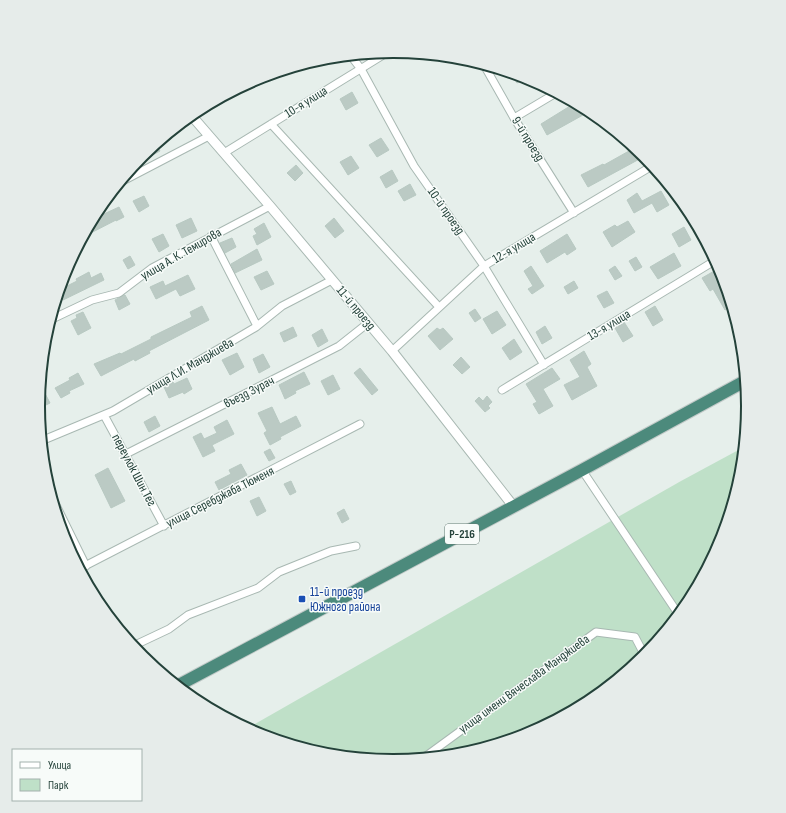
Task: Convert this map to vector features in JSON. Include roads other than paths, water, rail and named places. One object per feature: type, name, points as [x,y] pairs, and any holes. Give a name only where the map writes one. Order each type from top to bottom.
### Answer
[{"type":"highway","name":"Р-216","points":[[182,683],[740,384]]},
{"type":"street","name":"10-я улица","points":[[224,153],[377,59]]},
{"type":"street","name":"10-й проезд","points":[[354,60],[414,166],[484,266],[544,365]]},
{"type":"street","name":"9-й проезд","points":[[488,71],[514,118],[574,213]]},
{"type":"street","points":[[514,118],[551,96]]},
{"type":"street","name":"11-й проезд","points":[[195,120],[392,351],[514,506]]},
{"type":"street","points":[[271,124],[439,307]]},
{"type":"street","points":[[131,176],[209,136]]},
{"type":"street","name":"12-я улица","points":[[392,351],[484,266],[647,169]]},
{"type":"street","name":"улица А. К. Темирова","points":[[57,317],[92,300],[119,293],[152,268],[270,206]]},
{"type":"street","points":[[211,236],[257,326]]},
{"type":"street","name":"13-я улица","points":[[502,390],[710,264]]},
{"type":"street","name":"улица Л.И. Манджиева","points":[[47,439],[113,411],[257,326],[282,306],[332,280]]},
{"type":"street","name":"въезд Зурач","points":[[126,454],[339,346],[368,323]]},
{"type":"street","name":"переулок Шин Тег","points":[[104,415],[164,526]]},
{"type":"street","name":"улица Серебджаба Тюменя","points":[[85,567],[360,424]]},
{"type":"street","points":[[582,470],[675,609]]},
{"type":"street","points":[[138,644],[169,629],[188,615],[258,588],[279,572],[331,551],[356,546]]},
{"type":"street","name":"улица имени Вячеслава Манджиева","points":[[431,753],[596,632],[635,636],[642,650]]},
{"type":"place","name":"11-й проезд Южного района","points":[[302,599]]}]
